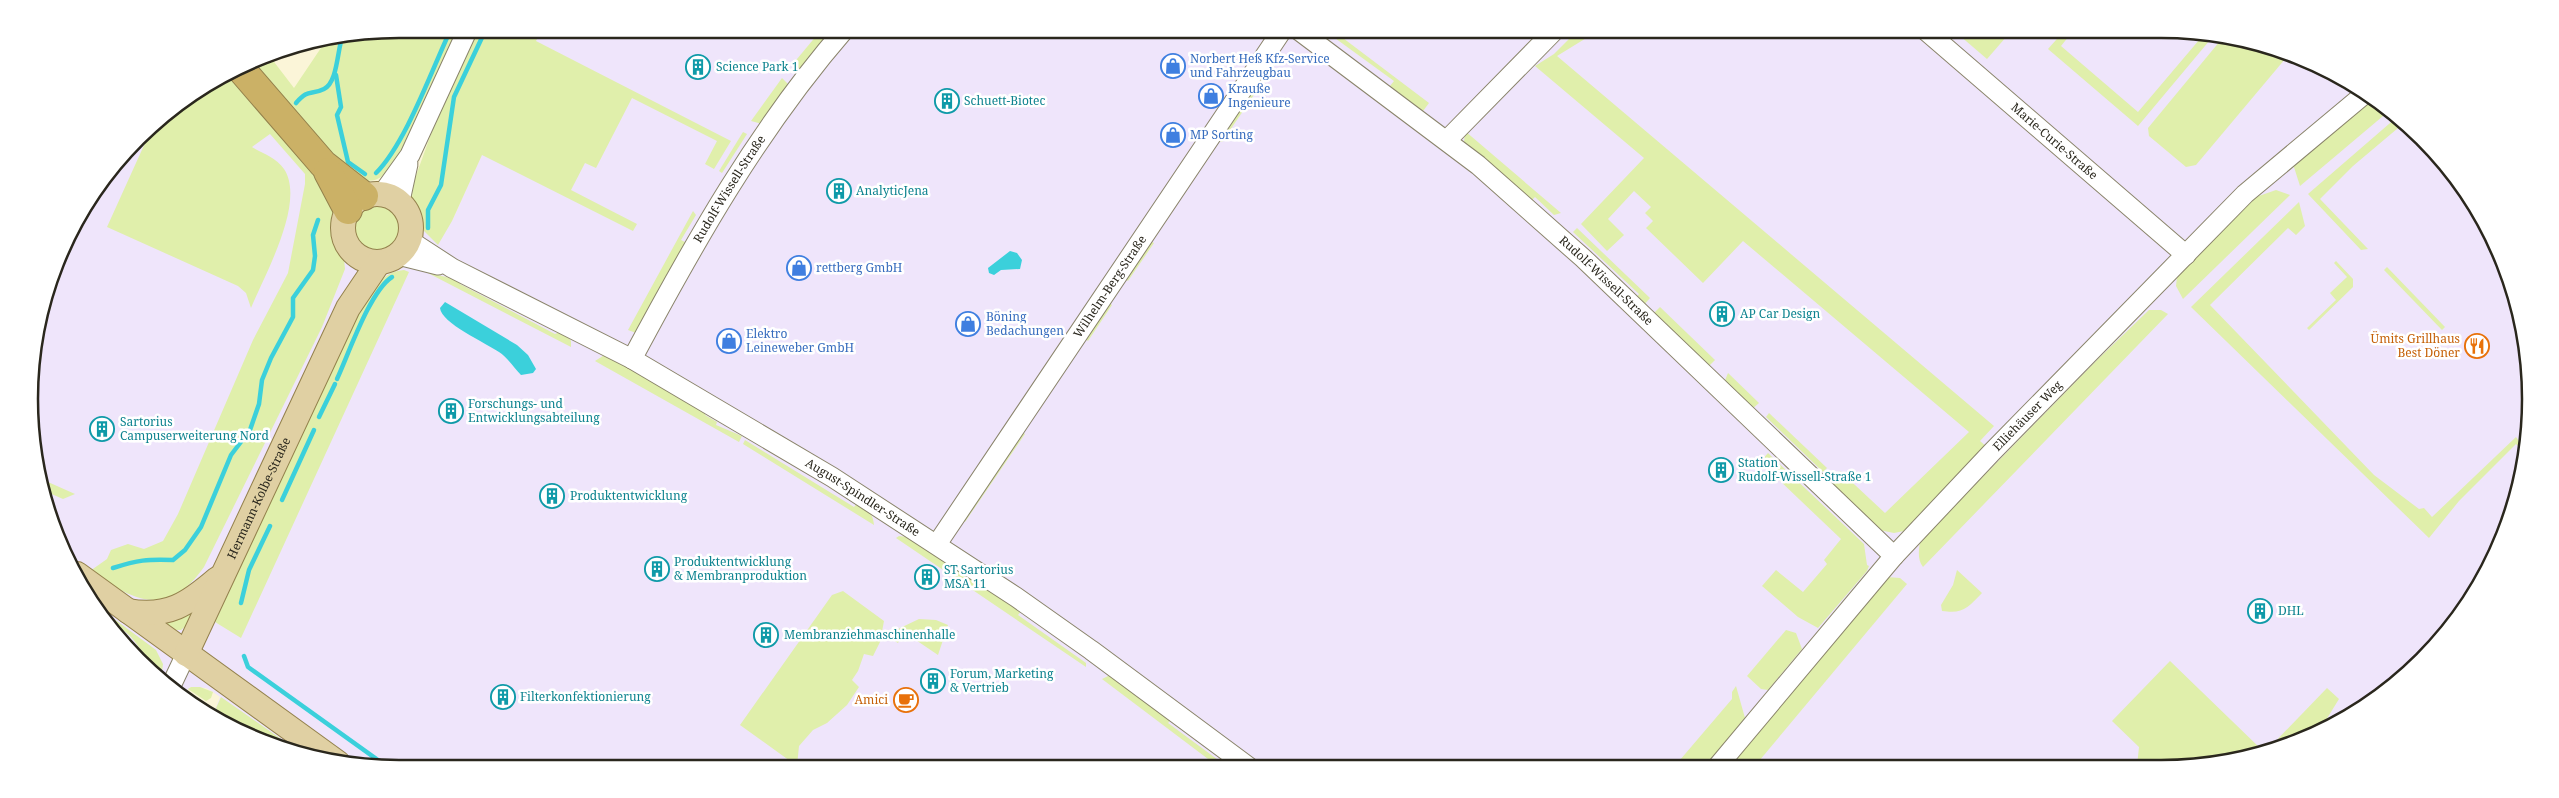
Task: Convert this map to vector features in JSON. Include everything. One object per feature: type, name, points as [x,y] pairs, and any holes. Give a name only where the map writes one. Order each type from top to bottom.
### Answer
[{"type":"highway","points":[[244,73],[324,164],[373,200]]},
{"type":"main road","points":[[373,200],[343,222],[343,234],[348,247],[386,253]]},
{"type":"main road","name":"Hermann-Kolbe-Straße","points":[[186,654],[348,308],[411,219],[373,200]]},
{"type":"main road","points":[[128,611],[146,613],[174,609],[192,600],[224,573]]},
{"type":"main road","points":[[87,581],[324,753]]},
{"type":"street","points":[[373,200],[410,155],[464,38]]},
{"type":"street","name":"Rudolf-Wissell-Straße","points":[[632,359],[692,247],[733,180],[802,80],[837,38]]},
{"type":"street","name":"Wilhelm-Berg-Straße","points":[[937,544],[1277,38]]},
{"type":"street","name":"Rudolf-Wissell-Straße","points":[[1309,38],[1447,140],[1583,258],[1894,556]]},
{"type":"street","points":[[1447,140],[1547,38]]},
{"type":"street","name":"Marie-Curie-Straße","points":[[1934,38],[2186,255]]},
{"type":"street","name":"Elliehäuser Weg","points":[[1723,760],[1894,556],[2260,180],[2360,98]]},
{"type":"street","name":"August-Spindler-Straße","points":[[386,253],[452,268],[518,300],[632,359],[832,477],[937,544],[1091,650],[1239,760]]},
{"type":"street","name":"Hermann-Kolbe-Straße","points":[[173,681],[186,654]]},
{"type":"shaded area","points":[[537,38],[2184,38],[2231,44],[2298,65],[2361,98],[2416,143],[2461,198],[2494,261],[2515,328],[2522,399],[2515,470],[2494,537],[2473,580],[2447,619],[2416,655],[2398,671],[2361,700],[2298,733],[2231,754],[2184,760],[375,760],[328,754],[261,733],[215,710],[220,697],[213,692],[206,688],[191,687],[186,691],[143,655],[98,600],[65,537],[44,470],[38,423],[38,375],[44,328],[65,261],[98,198],[127,161],[143,143],[179,112],[218,86],[351,192],[372,181],[392,186],[412,198],[419,226],[452,221],[522,65]]},
{"type":"green space","points":[[375,38],[455,38],[423,109],[400,153],[381,177],[370,181],[352,176],[254,68],[273,61],[294,88],[323,45]]},
{"type":"green space","points":[[474,38],[538,38],[536,41],[731,141],[714,169],[705,164],[717,141],[632,98],[596,168],[585,163],[571,190],[637,224],[633,231],[482,155],[452,221],[438,245],[419,226],[412,198],[413,184],[436,120]]},
{"type":"green space","points":[[814,38],[828,38],[803,69],[797,69],[792,65]]},
{"type":"green space","points":[[1335,38],[1343,38],[1429,103],[1423,111],[1390,86],[1394,81]]},
{"type":"green space","points":[[1570,38],[1586,38],[1557,56],[1994,426],[1980,441],[1987,447],[1904,531],[1894,533],[1879,530],[1829,485],[1840,471],[1885,513],[1969,432],[1743,241],[1703,283],[1646,228],[1653,221],[1645,213],[1651,207],[1634,191],[1608,219],[1624,235],[1607,251],[1581,224],[1644,158],[1535,66],[1554,54]]},
{"type":"green space","points":[[1962,38],[2005,38],[1987,59]]},
{"type":"green space","points":[[2058,38],[2067,38],[2061,46],[2138,112],[2199,40],[2209,41],[2138,126],[2048,49]]},
{"type":"green space","points":[[2219,42],[2254,50],[2284,60],[2196,165],[2186,167],[2149,136],[2148,128]]},
{"type":"green space","points":[[1275,56],[1279,58],[1222,142],[1218,140]]},
{"type":"green space","points":[[782,78],[790,86],[762,124],[751,121]]},
{"type":"green space","points":[[232,79],[325,186],[334,213],[332,227],[344,259],[345,269],[322,327],[204,567],[177,594],[163,599],[150,600],[136,597],[106,582],[90,571],[107,559],[111,550],[128,544],[144,549],[163,541],[178,514],[253,340],[288,273],[305,184],[305,174],[270,134],[252,147],[273,159],[284,169],[289,183],[290,200],[281,238],[251,308],[246,293],[238,286],[107,227],[146,140],[198,98]]},
{"type":"green space","points":[[2368,103],[2384,115],[2300,186],[2293,164]]},
{"type":"green space","points":[[2392,122],[2399,128],[2353,166],[2320,199],[2368,249],[2361,250],[2308,194]]},
{"type":"green space","points":[[1465,131],[1561,213],[1554,215],[1535,197],[1531,201],[1469,148],[1464,142]]},
{"type":"green space","points":[[743,132],[747,134],[722,173],[719,171]]},
{"type":"green space","points":[[2276,190],[2290,195],[2183,299],[2176,286],[2177,277],[2256,197]]},
{"type":"green space","points":[[2299,202],[2305,226],[2296,235],[2288,228],[2210,305],[2374,475],[2419,509],[2424,508],[2432,517],[2516,437],[2519,441],[2518,446],[2516,444],[2459,501],[2429,538],[2191,307]]},
{"type":"green space","points":[[377,203],[386,205],[394,210],[399,218],[401,227],[399,236],[394,244],[386,249],[377,251],[368,249],[360,244],[355,236],[353,227],[355,218],[360,210],[368,205]]},
{"type":"green space","points":[[693,211],[696,215],[681,240],[687,243],[636,333],[628,330]]},
{"type":"green space","points":[[1577,228],[1650,298],[1643,306],[1635,299],[1639,294],[1573,232]]},
{"type":"green space","points":[[1150,241],[1154,243],[1128,281],[1124,278]]},
{"type":"green space","points":[[2336,261],[2353,279],[2353,287],[2309,330],[2307,328],[2336,300],[2330,293],[2347,277],[2334,263]]},
{"type":"green space","points":[[2387,267],[2445,327],[2442,330],[2384,270]]},
{"type":"green space","points":[[404,270],[409,272],[241,638],[215,622],[367,295],[371,297],[377,286],[387,275]]},
{"type":"green space","points":[[426,272],[462,281],[460,284],[555,334],[563,331],[571,341],[571,347]]},
{"type":"green space","points":[[1108,302],[1112,305],[1088,341],[1084,338]]},
{"type":"green space","points":[[1660,307],[1715,360],[1707,368],[1652,315]]},
{"type":"green space","points":[[2149,310],[2161,310],[2168,314],[1923,567],[1919,558],[1920,541],[2097,360]]},
{"type":"green space","points":[[606,354],[707,411],[705,415],[717,422],[716,425],[742,436],[739,442],[595,361]]},
{"type":"green space","points":[[1728,373],[1759,403],[1751,410],[1724,383]]},
{"type":"green space","points":[[1769,413],[1827,468],[1823,472],[1766,417]]},
{"type":"green space","points":[[1021,431],[1025,434],[965,522],[961,519]]},
{"type":"green space","points":[[745,440],[854,507],[858,502],[871,514],[874,525],[743,444]]},
{"type":"green space","points":[[1768,453],[1864,544],[1867,565],[1869,566],[1867,571],[1818,628],[1798,617],[1762,586],[1776,570],[1803,592],[1827,564],[1824,560],[1841,539],[1760,462]]},
{"type":"green space","points":[[47,482],[75,494],[63,499],[50,493]]},
{"type":"green space","points":[[899,536],[907,537],[1022,610],[1018,615],[1086,663],[1086,667],[896,538]]},
{"type":"green space","points":[[1957,570],[1982,593],[1965,609],[1955,612],[1942,611],[1941,605],[1953,585]]},
{"type":"green space","points":[[1887,577],[1900,578],[1907,584],[1760,760],[1733,760]]},
{"type":"green space","points":[[843,591],[884,621],[880,642],[873,656],[864,654],[858,671],[852,680],[859,687],[847,705],[827,723],[813,730],[799,746],[798,760],[789,760],[740,725],[832,595]]},
{"type":"green space","points":[[199,598],[187,625],[181,630],[174,630],[152,614]]},
{"type":"green space","points":[[109,615],[156,650],[163,664],[162,672],[149,660],[126,632],[119,627]]},
{"type":"green space","points":[[919,619],[936,620],[948,625],[938,655],[904,632],[898,643],[893,640],[898,629]]},
{"type":"green space","points":[[1786,630],[1796,633],[1802,649],[1768,690],[1761,689],[1747,676]]},
{"type":"green space","points":[[2170,661],[2258,747],[2231,754],[2184,760],[2138,760],[2139,747],[2112,721]]},
{"type":"green space","points":[[1112,674],[1172,719],[1168,723],[1218,760],[1209,760],[1102,679]]},
{"type":"green space","points":[[1736,686],[1745,718],[1711,760],[1680,760],[1732,699],[1732,692]]},
{"type":"green space","points":[[200,687],[213,692],[211,698],[206,701],[188,689]]},
{"type":"green space","points":[[2327,688],[2339,699],[2326,720],[2276,741]]},
{"type":"green space","points":[[221,697],[285,742],[239,723],[218,712],[216,708]]},
{"type":"water","points":[[1010,251],[1017,253],[1022,260],[1020,269],[1001,270],[994,275],[989,273],[988,268]]},
{"type":"water","points":[[445,302],[517,345],[528,355],[536,369],[533,373],[521,375],[502,354],[448,320],[442,314],[440,308]]},
{"type":"waterway","points":[[376,173],[387,160],[408,125],[447,38]]},
{"type":"waterway","points":[[428,228],[428,210],[441,185],[454,97],[482,38]]},
{"type":"waterway","points":[[296,103],[307,94],[324,89],[329,85],[335,73],[341,42]]},
{"type":"waterway","points":[[336,75],[341,107],[337,115],[348,162],[365,174]]},
{"type":"waterway","points":[[113,568],[143,561],[173,560],[185,550],[201,527],[231,455],[250,430],[259,404],[262,380],[271,358],[293,317],[293,298],[313,270],[315,256],[313,235],[318,220]]},
{"type":"waterway","points":[[337,379],[368,309],[384,284],[392,277]]},
{"type":"waterway","points":[[319,417],[335,384]]},
{"type":"waterway","points":[[282,500],[314,430]]},
{"type":"waterway","points":[[241,603],[249,570],[270,526]]},
{"type":"waterway","points":[[244,656],[248,667],[378,760]]},
{"type":"place","name":"Norbert Heß Kfz-Service und Fahrzeugbau","points":[[1173,66]]},
{"type":"place","name":"Science Park 1","points":[[698,67]]},
{"type":"place","name":"Krauße Ingenieure","points":[[1211,96]]},
{"type":"place","name":"Schuett-Biotec","points":[[947,101]]},
{"type":"place","name":"MP Sorting","points":[[1173,135]]},
{"type":"place","name":"AnalyticJena","points":[[839,191]]},
{"type":"place","name":"rettberg GmbH","points":[[799,268]]},
{"type":"place","name":"AP Car Design","points":[[1722,314]]},
{"type":"place","name":"Böning Bedachungen","points":[[968,324]]},
{"type":"place","name":"Elektro Leineweber GmbH","points":[[729,341]]},
{"type":"place","name":"Ümits Grillhaus Best Döner","points":[[2477,346]]},
{"type":"place","name":"Forschungs- und Entwicklungsabteilung","points":[[451,411]]},
{"type":"place","name":"Sartorius Campuserweiterung Nord","points":[[102,429]]},
{"type":"place","name":"Station Rudolf-Wissell-Straße 1","points":[[1721,470]]},
{"type":"place","name":"Produktentwicklung","points":[[552,496]]},
{"type":"place","name":"Produktentwicklung & Membranproduktion","points":[[657,569]]},
{"type":"place","name":"ST Sartorius MSA 11","points":[[927,577]]},
{"type":"place","name":"DHL","points":[[2260,611]]},
{"type":"place","name":"Membranziehmaschinenhalle","points":[[766,635]]},
{"type":"place","name":"Forum, Marketing & Vertrieb","points":[[933,681]]},
{"type":"place","name":"Filterkonfektionierung","points":[[503,697]]},
{"type":"place","name":"Amici","points":[[906,700]]}]
